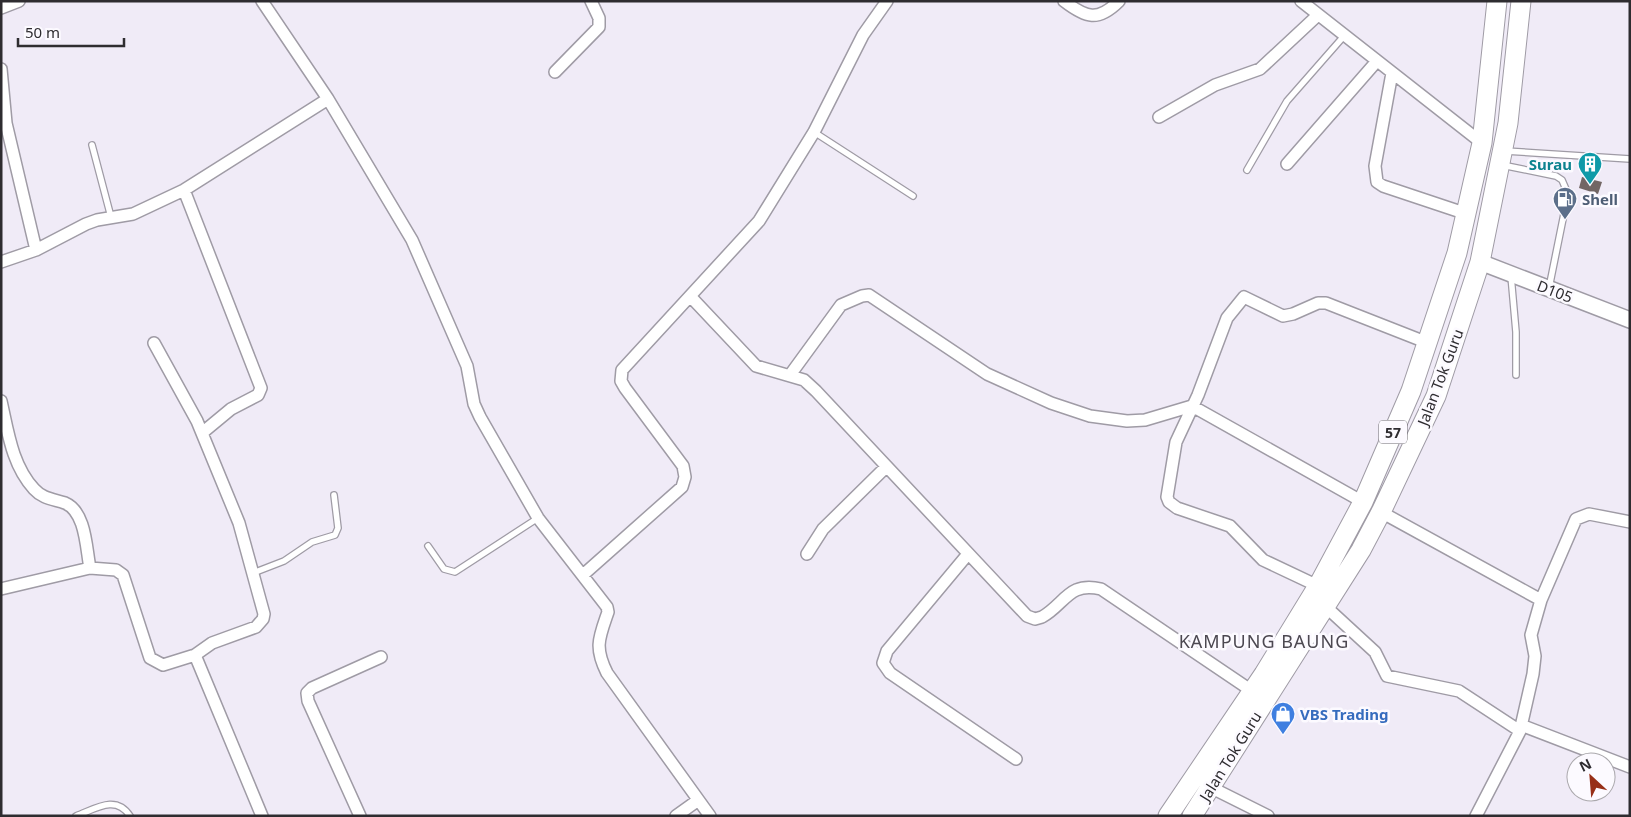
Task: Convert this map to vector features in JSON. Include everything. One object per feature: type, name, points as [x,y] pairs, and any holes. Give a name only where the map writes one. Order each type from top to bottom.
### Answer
[{"type":"main road","name":"Jalan Tok Guru","points":[[1168,816],[1252,691],[1318,586],[1363,502],[1411,391],[1457,253],[1464,213],[1482,143],[1498,1]]},
{"type":"main road","name":"Jalan Tok Guru","points":[[1192,816],[1325,606],[1381,512],[1436,396],[1480,262],[1508,123],[1521,1]]},
{"type":"main road","points":[[1486,109],[1494,87],[1502,78],[1513,75]]},
{"type":"street","points":[[1,8],[19,1]]},
{"type":"street","points":[[262,1],[328,99],[412,240],[467,366],[474,404],[480,417],[538,518],[584,574],[608,612],[599,638],[599,658],[697,801],[710,816]]},
{"type":"street","points":[[555,72],[599,27],[599,18],[591,1]]},
{"type":"street","points":[[584,574],[682,487],[685,477],[683,466],[624,388],[620,376],[628,361],[759,221],[814,132],[864,35],[888,1]]},
{"type":"street","points":[[1064,1],[1081,14],[1094,16],[1108,12],[1119,1]]},
{"type":"street","points":[[1301,1],[1482,143]]},
{"type":"street","points":[[1159,117],[1215,84],[1260,69],[1318,15]]},
{"type":"street","points":[[1287,164],[1378,61]]},
{"type":"street","points":[[1,70],[6,123],[36,250]]},
{"type":"street","points":[[1392,73],[1375,166],[1377,182],[1383,186],[1464,213]]},
{"type":"street","points":[[1,262],[36,250],[86,224],[111,217],[133,214],[184,190],[328,99]]},
{"type":"street","points":[[184,190],[261,388],[258,395],[231,408],[202,433]]},
{"type":"street","name":"D105","points":[[1480,262],[1630,320]]},
{"type":"street","points":[[790,375],[840,308],[862,296],[869,295],[988,374],[1051,403],[1090,416],[1127,421],[1146,420],[1192,406],[1363,502]]},
{"type":"street","points":[[690,296],[750,362],[756,366],[804,380],[816,391],[1027,616],[1035,619],[1042,617],[1077,589],[1101,588],[1252,691]]},
{"type":"street","points":[[1318,586],[1263,560],[1230,526],[1177,508],[1169,502],[1167,492],[1176,442],[1227,318],[1244,297],[1283,316],[1293,314],[1318,303],[1326,303],[1428,343]]},
{"type":"street","points":[[1,590],[90,568],[116,570],[123,575],[147,653],[152,660],[166,665],[195,655],[209,644],[256,627],[263,619],[264,609],[239,523],[202,433],[154,343]]},
{"type":"street","points":[[1,401],[12,450],[35,491],[45,498],[67,504],[77,513],[90,568]]},
{"type":"street","points":[[807,554],[823,529],[886,467]]},
{"type":"street","points":[[1381,512],[1541,600]]},
{"type":"street","points":[[1476,816],[1520,728],[1534,665],[1531,635],[1541,600],[1576,519],[1589,514],[1630,522]]},
{"type":"street","points":[[968,554],[887,651],[883,663],[890,673],[1016,759]]},
{"type":"street","points":[[1325,606],[1375,652],[1387,676],[1459,691],[1520,728],[1630,767]]},
{"type":"street","points":[[195,655],[262,816]]},
{"type":"street","points":[[360,816],[308,701],[307,693],[312,688],[381,657]]},
{"type":"street","points":[[1210,787],[1268,816]]},
{"type":"street","points":[[676,816],[697,801]]},
{"type":"lane","points":[[1247,170],[1286,103],[1344,36]]},
{"type":"lane","points":[[814,132],[913,196]]},
{"type":"lane","points":[[92,145],[111,217]]},
{"type":"lane","points":[[1501,158],[1630,159]]},
{"type":"lane","points":[[1501,158],[1556,176],[1566,186],[1568,194],[1549,289]]},
{"type":"lane","points":[[1511,274],[1516,341],[1516,375]]},
{"type":"lane","points":[[253,572],[284,561],[312,542],[337,533],[334,495]]},
{"type":"lane","points":[[428,546],[444,569],[455,572],[538,518]]},
{"type":"lane","points":[[76,816],[114,804],[124,807],[130,816]]},
{"type":"building","name":"Surau","points":[[1582,177],[1602,182],[1598,194],[1579,188]]},
{"type":"place","name":"Surau","points":[[1590,185]]},
{"type":"place","name":"Shell","points":[[1565,220]]},
{"type":"place","name":"VBS Trading","points":[[1283,735]]},
{"type":"district","name":"KAMPUNG BAUNG","points":[[1264,641]]}]
